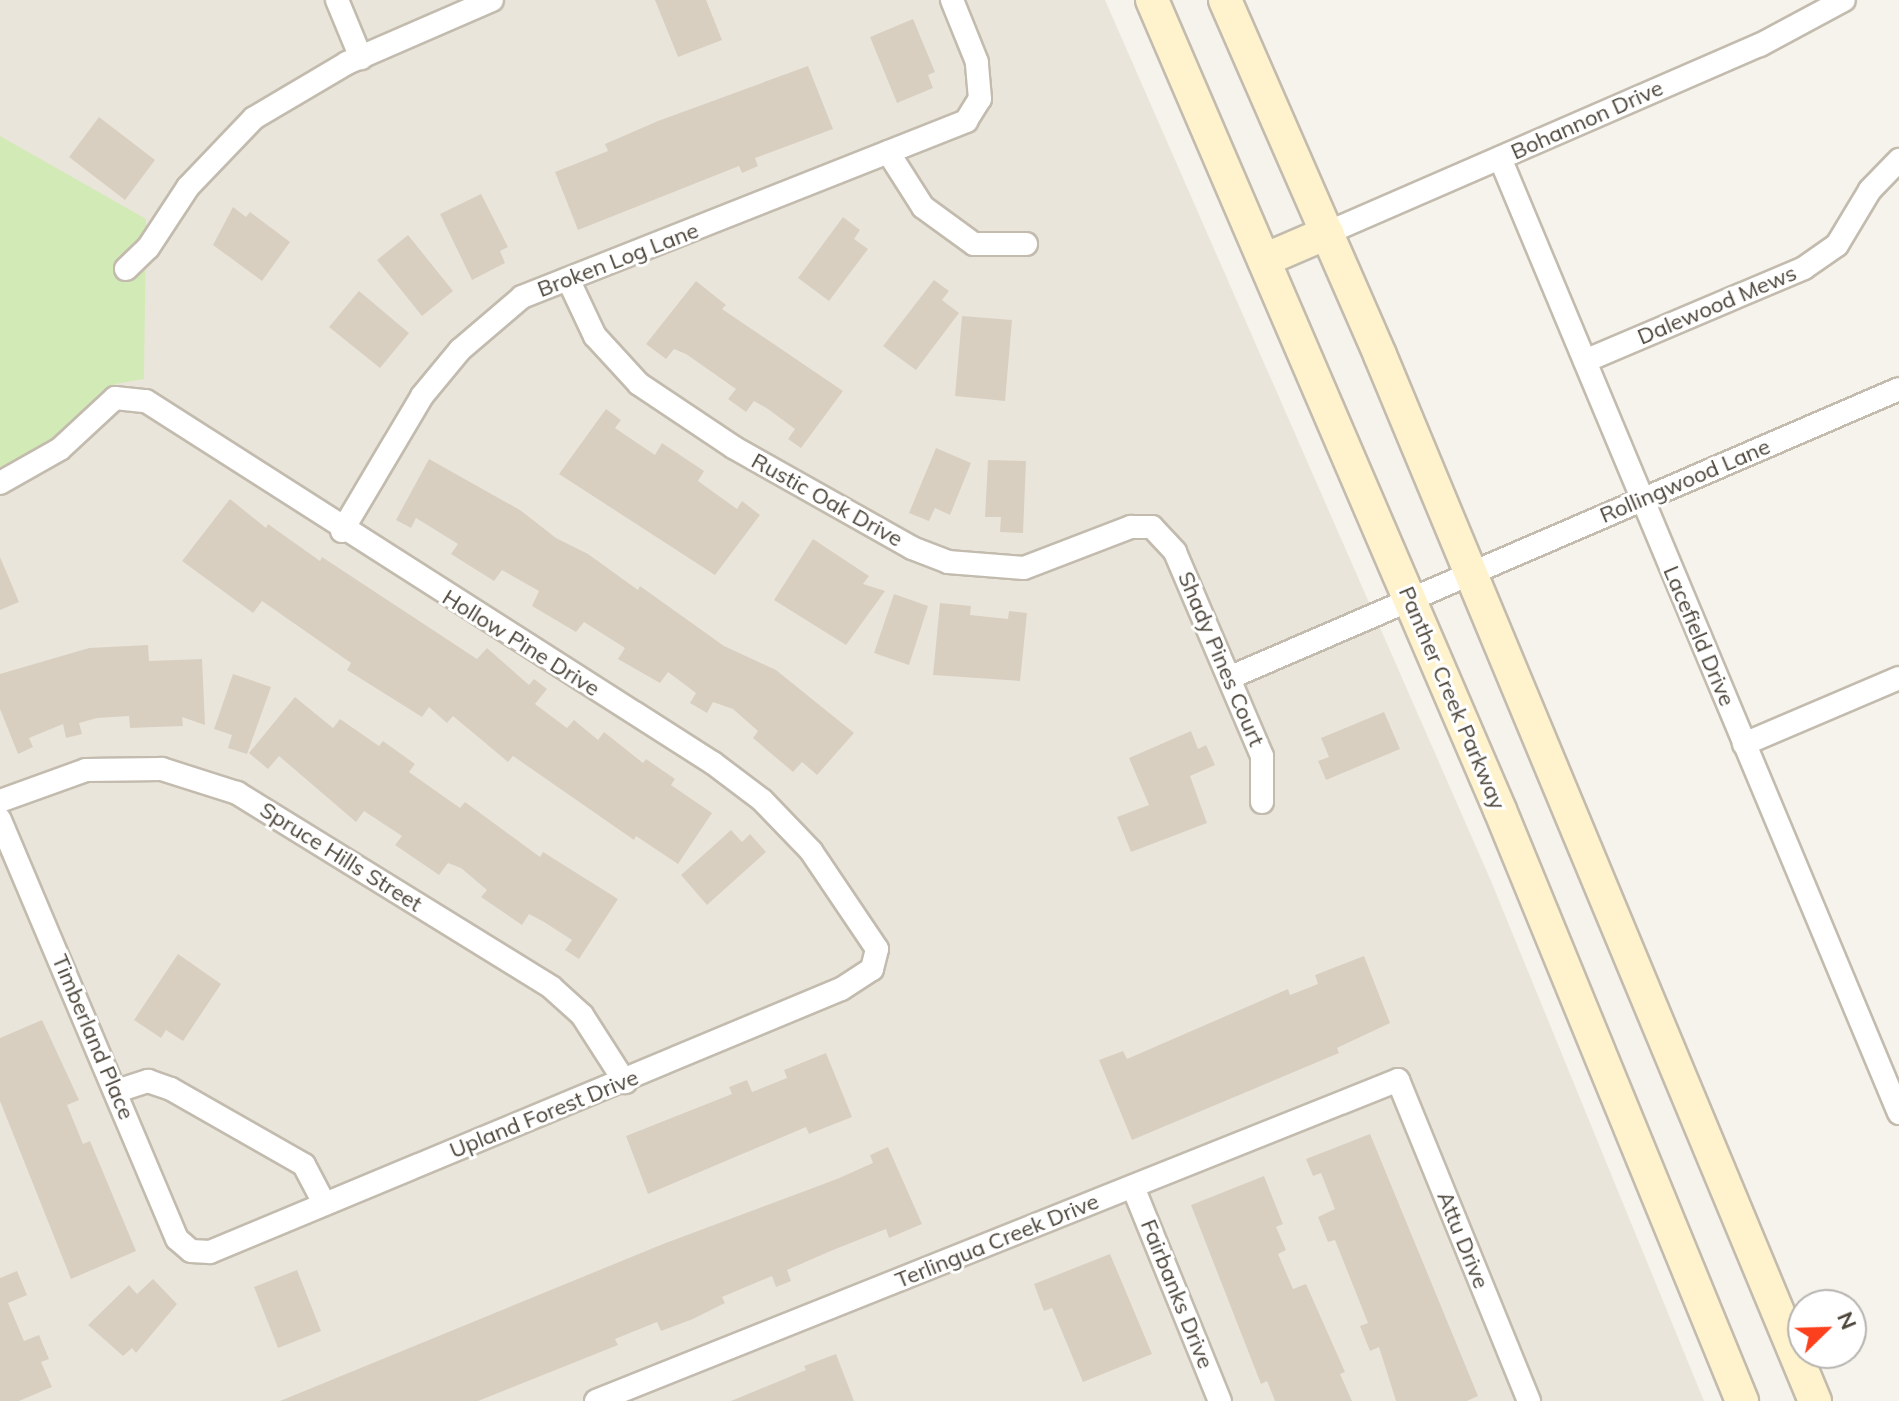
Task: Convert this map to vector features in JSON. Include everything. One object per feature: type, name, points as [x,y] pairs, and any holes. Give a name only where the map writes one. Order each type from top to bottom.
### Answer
[{"type":"main road","name":"Panther Creek Parkway","points":[[1152,0],[1408,596],[1742,1401]]},
{"type":"main road","points":[[1225,0],[1470,570],[1815,1401]]},
{"type":"main road","points":[[1264,260],[1327,233]]},
{"type":"street","points":[[337,0],[361,58]]},
{"type":"street","points":[[126,269],[148,248],[188,187],[254,118],[361,58],[492,0]]},
{"type":"street","name":"Broken Log Lane","points":[[342,531],[422,396],[460,350],[522,297],[966,121],[980,99],[977,62],[952,0]]},
{"type":"street","name":"Bohannon Drive","points":[[1327,233],[1760,45],[1844,0]]},
{"type":"street","points":[[888,152],[923,207],[974,244],[1026,244]]},
{"type":"street","name":"Lacefield Drive","points":[[1500,158],[1899,1113]]},
{"type":"street","name":"Dalewood Mews","points":[[1585,361],[1804,268],[1837,245],[1870,190],[1899,160]]},
{"type":"street","name":"Rustic Oak Drive","points":[[568,279],[595,336],[639,384],[733,447],[912,548],[948,562],[1024,568],[1131,527],[1152,527]]},
{"type":"street","name":"Rollingwood Lane","points":[[1231,677],[1408,596],[1899,389]]},
{"type":"street","name":"Hollow Pine Drive","points":[[0,483],[60,449],[115,398],[146,401],[342,531],[713,763],[762,800],[811,851],[877,949]]},
{"type":"street","name":"Shady Pines Court","points":[[1152,527],[1175,552],[1231,677],[1262,756],[1262,802]]},
{"type":"street","points":[[1744,744],[1899,678]]},
{"type":"street","name":"Spruce Hills Street","points":[[0,801],[86,770],[162,769],[237,793],[551,987],[582,1015],[625,1082]]},
{"type":"street","name":"Timberland Place","points":[[0,819],[177,1239],[191,1251]]},
{"type":"street","name":"Upland Forest Drive","points":[[191,1251],[210,1252],[625,1082],[841,989],[872,969],[877,949]]},
{"type":"street","name":"Terlingua Creek Drive","points":[[596,1401],[1398,1080]]},
{"type":"street","name":"Attu Drive","points":[[1398,1080],[1529,1401]]},
{"type":"street","points":[[117,1091],[148,1081],[171,1089],[304,1165],[324,1203]]},
{"type":"street","name":"Fairbanks Drive","points":[[1133,1187],[1220,1401]]},
{"type":"shaded area","points":[[0,0],[1105,0],[1491,881],[1704,1401],[0,1401]]},
{"type":"green space","points":[[0,136],[146,219],[144,379],[116,384],[39,449],[0,467]]},
{"type":"building","points":[[655,0],[706,0],[722,40],[678,57]]},
{"type":"building","points":[[913,19],[935,72],[928,75],[933,88],[897,103],[870,37]]},
{"type":"building","points":[[808,66],[833,129],[755,158],[758,166],[742,173],[739,166],[578,230],[555,172],[608,151],[605,144],[658,121]]},
{"type":"building","points":[[99,117],[155,160],[125,200],[69,157]]},
{"type":"building","points":[[481,194],[508,247],[500,251],[505,263],[472,280],[440,214]]},
{"type":"building","points":[[233,207],[246,217],[250,212],[290,242],[262,281],[213,245]]},
{"type":"building","points":[[843,217],[860,230],[854,239],[868,249],[829,301],[798,278]]},
{"type":"building","points":[[408,235],[453,291],[422,316],[377,260]]},
{"type":"building","points":[[934,280],[949,291],[942,300],[959,313],[916,370],[883,346]]},
{"type":"building","points":[[696,281],[726,305],[722,309],[843,391],[801,448],[788,439],[795,429],[768,409],[754,401],[746,412],[728,399],[736,389],[686,354],[674,349],[666,359],[646,344]]},
{"type":"building","points":[[359,291],[409,333],[380,368],[329,327]]},
{"type":"building","points":[[962,316],[1012,320],[1005,401],[955,396]]},
{"type":"building","points":[[606,409],[621,420],[615,428],[655,455],[662,443],[704,471],[698,481],[737,509],[742,501],[760,515],[715,575],[559,474]]},
{"type":"building","points":[[936,448],[971,463],[950,515],[935,508],[929,521],[909,513]]},
{"type":"building","points":[[429,459],[520,510],[556,538],[588,554],[638,590],[640,586],[724,646],[776,670],[854,733],[817,775],[802,762],[793,772],[753,738],[758,731],[733,709],[713,702],[707,713],[690,703],[696,693],[668,672],[660,683],[618,659],[625,648],[584,622],[576,632],[532,606],[539,591],[502,570],[494,581],[451,554],[458,544],[416,518],[411,528],[396,520]]},
{"type":"building","points":[[988,460],[1026,461],[1023,533],[1000,532],[1001,517],[985,517]]},
{"type":"building","points":[[230,499],[266,528],[268,524],[320,561],[322,557],[477,659],[487,648],[529,685],[534,679],[547,689],[535,704],[567,728],[574,720],[598,740],[604,732],[643,763],[646,759],[675,779],[671,785],[712,813],[678,864],[636,836],[634,840],[513,756],[508,762],[453,716],[447,723],[429,707],[422,717],[347,670],[351,663],[262,601],[253,613],[182,561]]},
{"type":"building","points":[[813,539],[869,576],[863,584],[885,591],[846,645],[774,600]]},
{"type":"building","points":[[0,557],[19,602],[0,610]]},
{"type":"building","points":[[894,594],[928,606],[909,665],[874,653]]},
{"type":"building","points":[[940,603],[971,606],[970,615],[1008,619],[1009,611],[1027,613],[1020,681],[933,675]]},
{"type":"building","points":[[148,645],[149,661],[202,659],[205,725],[182,717],[183,726],[130,728],[129,716],[97,718],[79,723],[82,734],[66,738],[63,724],[29,738],[33,747],[18,754],[0,709],[0,674],[89,648]]},
{"type":"building","points":[[233,674],[271,687],[247,754],[228,748],[232,735],[214,729]]},
{"type":"building","points":[[295,697],[333,728],[340,719],[379,746],[383,741],[415,764],[409,772],[460,808],[465,802],[540,857],[543,852],[618,899],[579,959],[565,950],[572,940],[529,914],[522,925],[481,897],[487,890],[461,868],[448,863],[439,875],[395,845],[402,836],[364,811],[356,822],[279,756],[268,769],[249,753]]},
{"type":"building","points":[[1384,712],[1400,749],[1326,780],[1318,761],[1329,757],[1321,738]]},
{"type":"building","points":[[1191,731],[1198,749],[1206,745],[1215,765],[1190,776],[1207,823],[1131,852],[1117,817],[1149,805],[1129,758]]},
{"type":"building","points":[[731,830],[742,842],[750,834],[766,852],[707,905],[681,875]]},
{"type":"building","points":[[178,954],[221,984],[183,1041],[166,1030],[161,1038],[134,1020]]},
{"type":"building","points":[[1364,956],[1390,1023],[1337,1048],[1339,1053],[1132,1140],[1099,1060],[1123,1051],[1127,1059],[1288,989],[1290,995],[1318,984],[1315,975]]},
{"type":"building","points":[[42,1020],[79,1100],[67,1105],[83,1144],[90,1141],[136,1251],[71,1279],[0,1101],[0,1038]]},
{"type":"building","points":[[826,1053],[852,1117],[809,1134],[806,1127],[648,1194],[626,1136],[732,1094],[729,1087],[747,1080],[752,1092],[787,1078],[784,1070]]},
{"type":"building","points":[[1370,1134],[1478,1396],[1467,1401],[1396,1401],[1379,1347],[1370,1351],[1360,1326],[1368,1323],[1335,1240],[1328,1242],[1318,1217],[1335,1209],[1321,1173],[1313,1176],[1306,1159]]},
{"type":"building","points":[[888,1147],[922,1224],[889,1238],[886,1229],[787,1270],[791,1281],[776,1287],[772,1276],[722,1297],[725,1303],[693,1319],[661,1331],[657,1322],[615,1339],[618,1345],[478,1401],[280,1401],[663,1244],[837,1179],[873,1163],[870,1155]]},
{"type":"building","points":[[1264,1176],[1283,1224],[1276,1227],[1286,1250],[1278,1254],[1293,1289],[1306,1284],[1345,1372],[1340,1374],[1352,1401],[1275,1401],[1267,1381],[1261,1384],[1191,1205]]},
{"type":"building","points":[[1110,1254],[1152,1354],[1083,1382],[1052,1308],[1044,1311],[1034,1284]]},
{"type":"building","points":[[297,1270],[321,1331],[278,1348],[254,1287]]},
{"type":"building","points":[[17,1271],[27,1295],[8,1303],[24,1341],[39,1335],[49,1359],[41,1362],[52,1387],[19,1401],[0,1401],[0,1278]]},
{"type":"building","points":[[153,1279],[177,1304],[136,1353],[132,1348],[123,1356],[88,1325],[129,1285],[137,1294]]},
{"type":"building","points":[[836,1354],[854,1401],[731,1401],[806,1370],[804,1366]]}]
